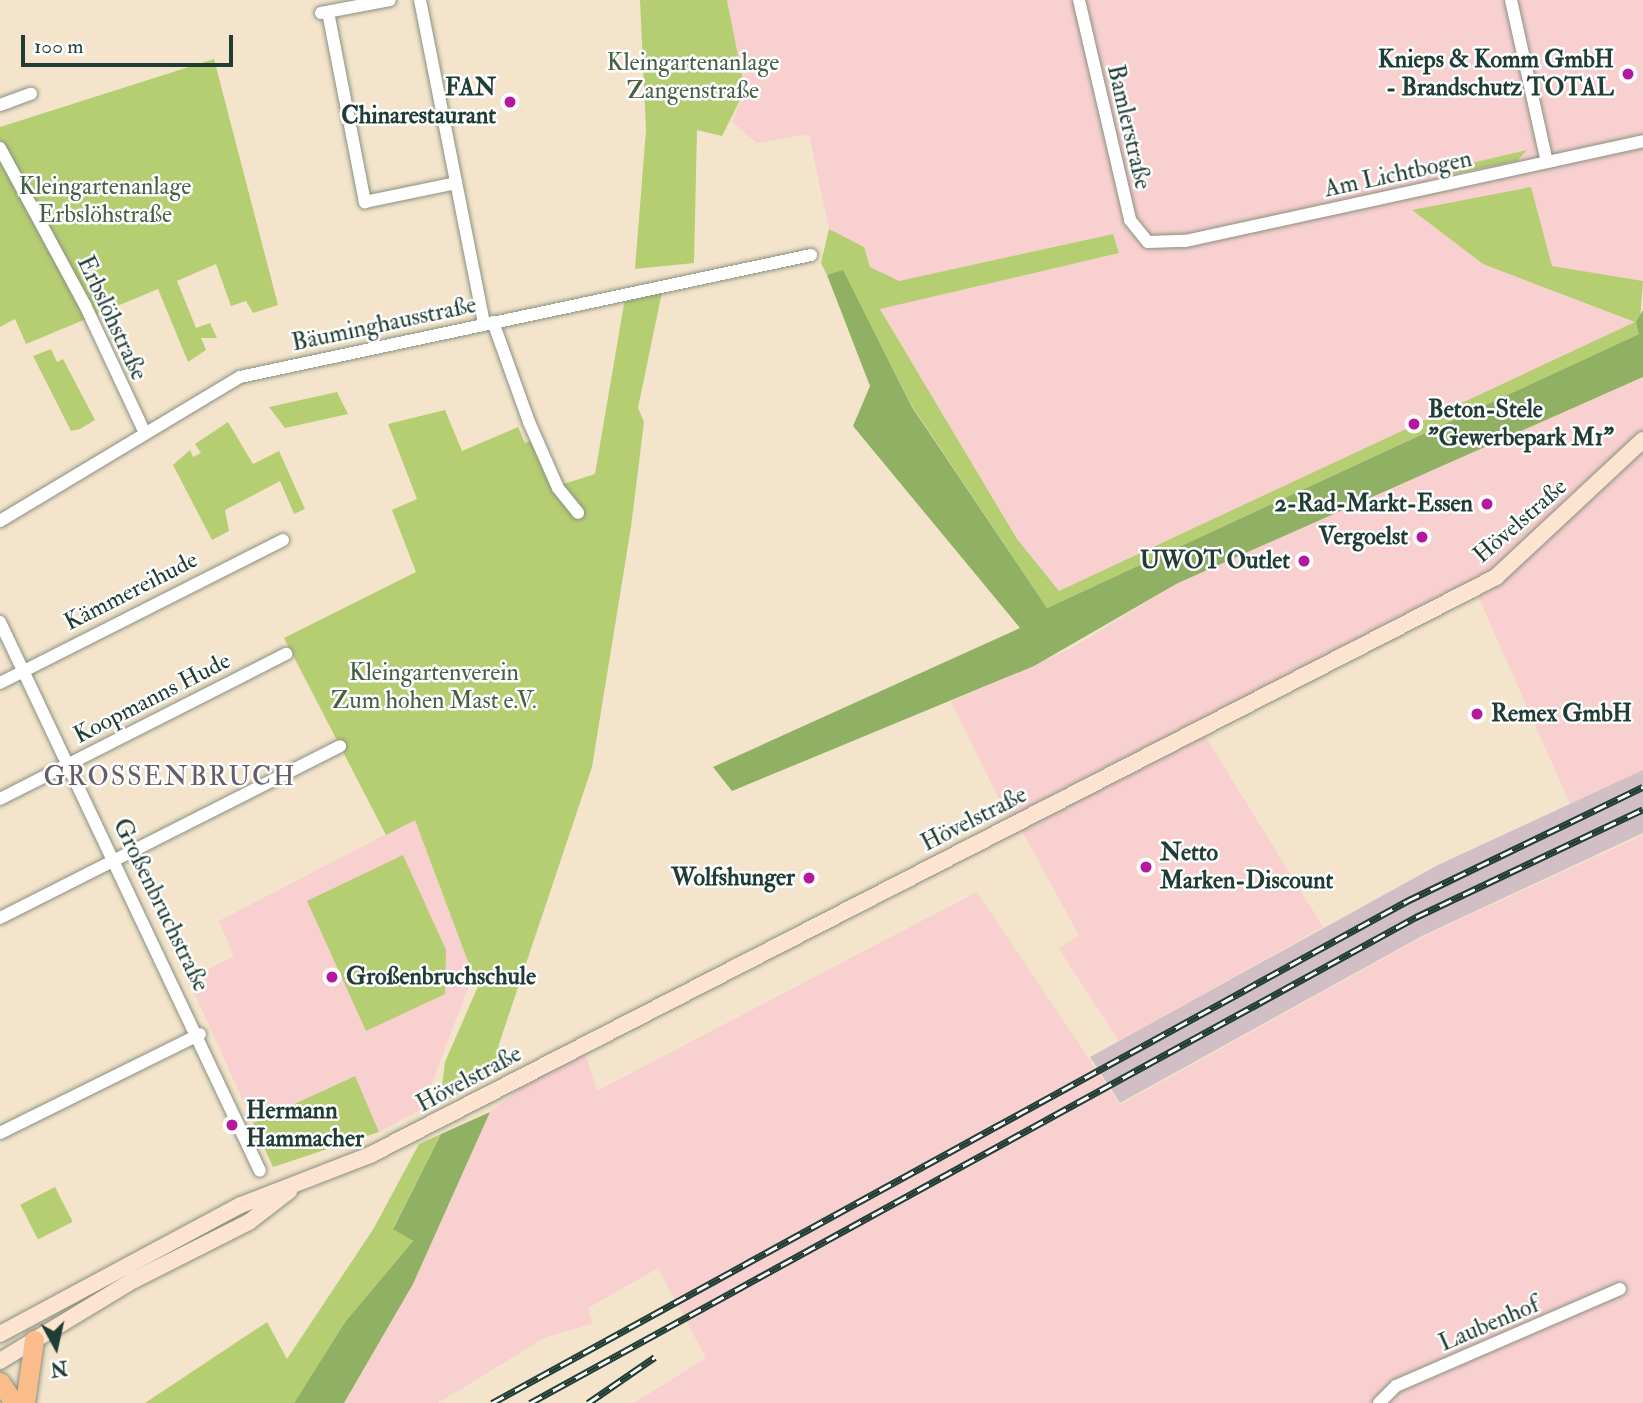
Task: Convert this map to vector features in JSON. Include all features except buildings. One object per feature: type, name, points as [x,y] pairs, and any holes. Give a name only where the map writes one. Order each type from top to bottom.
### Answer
[{"type":"main road","name":"Hövelstraße","points":[[0,1334],[241,1205],[291,1189],[422,1129],[1496,576],[1643,440]]},
{"type":"main road","name":"Hövelstraße","points":[[0,1361],[249,1222],[291,1189]]},
{"type":"main road","points":[[25,1403],[34,1340]]},
{"type":"main road","points":[[0,1382],[14,1403]]},
{"type":"street","points":[[390,0],[324,13],[365,202],[456,183]]},
{"type":"street","points":[[420,0],[456,183],[489,323],[532,429],[578,513]]},
{"type":"street","name":"Bamlerstraße","points":[[1079,0],[1130,220],[1141,238],[1161,245]]},
{"type":"street","points":[[1511,0],[1547,162]]},
{"type":"street","points":[[0,105],[31,93]]},
{"type":"street","name":"Am Lichtbogen","points":[[1161,245],[1643,141]]},
{"type":"street","name":"Erbslöhstraße","points":[[0,148],[85,305],[145,433]]},
{"type":"street","name":"Bäuminghausstraße","points":[[0,521],[240,377],[811,255]]},
{"type":"street","name":"Kämmereihude","points":[[0,684],[284,540]]},
{"type":"street","name":"Großenbruchstraße","points":[[0,622],[200,1034],[260,1171]]},
{"type":"street","name":"Koopmanns Hude","points":[[0,799],[286,654]]},
{"type":"street","points":[[0,918],[340,746]]},
{"type":"street","points":[[0,1133],[200,1034]]},
{"type":"street","name":"Laubenhof","points":[[1379,1403],[1396,1386],[1620,1289]]},
{"type":"shaded area","points":[[727,0],[1643,0],[1643,281],[1552,266],[1530,187],[1413,211],[1483,264],[1636,322],[1059,591],[1017,539],[880,308],[1119,253],[1113,234],[899,281],[870,267],[864,247],[829,229],[809,134],[757,143],[732,122],[745,90]]},
{"type":"shaded area","points":[[1643,377],[1643,436],[1506,567],[1011,823],[951,702],[1072,648],[1178,583]]},
{"type":"shaded area","points":[[1637,449],[1643,453],[1643,770],[1570,804],[1475,589]]},
{"type":"shaded area","points":[[1202,731],[1323,927],[1119,1041],[1059,949],[1079,935],[1018,824]]},
{"type":"shaded area","points":[[1643,770],[1643,833],[1422,936],[1120,1103],[1090,1057],[1438,865]]},
{"type":"shaded area","name":"Großenbruchschule","points":[[415,819],[473,975],[422,1109],[379,1132],[354,1076],[253,1123],[188,979],[234,956],[219,921]]},
{"type":"shaded area","points":[[1643,835],[1643,1403],[634,1403],[706,1358],[658,1268],[588,1308],[592,1324],[546,1337],[438,1403],[344,1403],[413,1284],[490,1112],[538,1074],[584,1050],[597,1091],[977,892],[1120,1105],[1424,936]]},
{"type":"green space","name":"Kleingartenanlage Zangenstraße","points":[[640,0],[727,0],[745,90],[722,136],[697,130],[694,263],[635,269],[646,130]]},
{"type":"green space","name":"Kleingartenanlage Erbslöhstraße","points":[[214,59],[278,305],[253,313],[246,301],[231,306],[216,264],[177,281],[196,328],[210,323],[217,338],[201,338],[206,350],[188,362],[158,289],[26,344],[15,319],[0,327],[0,127]]},
{"type":"green space","points":[[1527,150],[1517,161],[1443,176],[1442,170]]},
{"type":"green space","points":[[1531,187],[1552,266],[1643,281],[1639,334],[1047,608],[912,406],[843,271],[827,275],[821,263],[829,229],[864,247],[870,267],[899,281],[1113,234],[1119,253],[880,309],[1017,539],[1059,591],[1635,322],[1483,264],[1412,210]]},
{"type":"green space","points":[[843,270],[912,407],[1047,608],[1639,334],[1636,322],[1643,310],[1643,377],[1178,583],[1034,666],[732,791],[713,767],[1020,628],[853,426],[870,386],[827,275]]},
{"type":"green space","name":"Kleingartenverein Zum hohen Mast e.V.","points":[[662,292],[638,408],[644,422],[631,527],[592,767],[499,1044],[495,1073],[448,1099],[441,1095],[445,1062],[483,975],[473,975],[415,820],[386,835],[284,638],[416,572],[392,510],[417,499],[388,424],[445,410],[462,451],[518,427],[525,443],[533,440],[554,487],[595,474],[625,298]]},
{"type":"green space","points":[[51,349],[57,362],[63,359],[95,420],[80,429],[71,431],[33,356]]},
{"type":"green space","points":[[337,392],[348,414],[285,428],[269,407]]},
{"type":"green space","points":[[228,422],[253,464],[279,451],[305,509],[294,514],[280,481],[225,510],[229,531],[212,540],[173,465],[190,450],[193,457],[201,453],[195,444]]},
{"type":"green space","points":[[403,855],[446,950],[445,994],[366,1031],[307,901]]},
{"type":"green space","points":[[355,1076],[379,1132],[273,1167],[253,1123]]},
{"type":"green space","points":[[490,1112],[413,1284],[344,1403],[294,1403],[345,1322],[413,1241],[393,1229],[441,1134]]},
{"type":"green space","points":[[441,1134],[393,1228],[413,1241],[345,1322],[294,1403],[145,1403],[267,1322],[287,1359],[374,1228],[419,1144]]},
{"type":"green space","points":[[55,1187],[73,1222],[38,1239],[20,1205]]},
{"type":"railway","points":[[492,1403],[1407,901],[1643,787]]},
{"type":"railway","points":[[530,1403],[1416,917],[1643,809]]},
{"type":"railway","points":[[588,1403],[655,1357]]},
{"type":"place","name":"Knieps & Komm GmbH - Brandschutz TOTAL","points":[[1628,74]]},
{"type":"place","name":"FAN Chinarestaurant","points":[[510,102]]},
{"type":"place","name":"Beton-Stele \"Gewerbepark M1\"","points":[[1414,424]]},
{"type":"place","name":"2-Rad-Markt-Essen","points":[[1487,504]]},
{"type":"place","name":"Vergoelst","points":[[1422,537]]},
{"type":"place","name":"UWOT Outlet","points":[[1304,561]]},
{"type":"place","name":"Remex GmbH","points":[[1477,714]]},
{"type":"place","name":"Netto Marken-Discount","points":[[1146,867]]},
{"type":"place","name":"Wolfshunger","points":[[809,878]]},
{"type":"place","name":"Großenbruchschule","points":[[332,977]]},
{"type":"place","name":"Hermann Hammacher","points":[[232,1125]]},
{"type":"district","name":"GROSSENBRUCH","points":[[170,778]]}]
